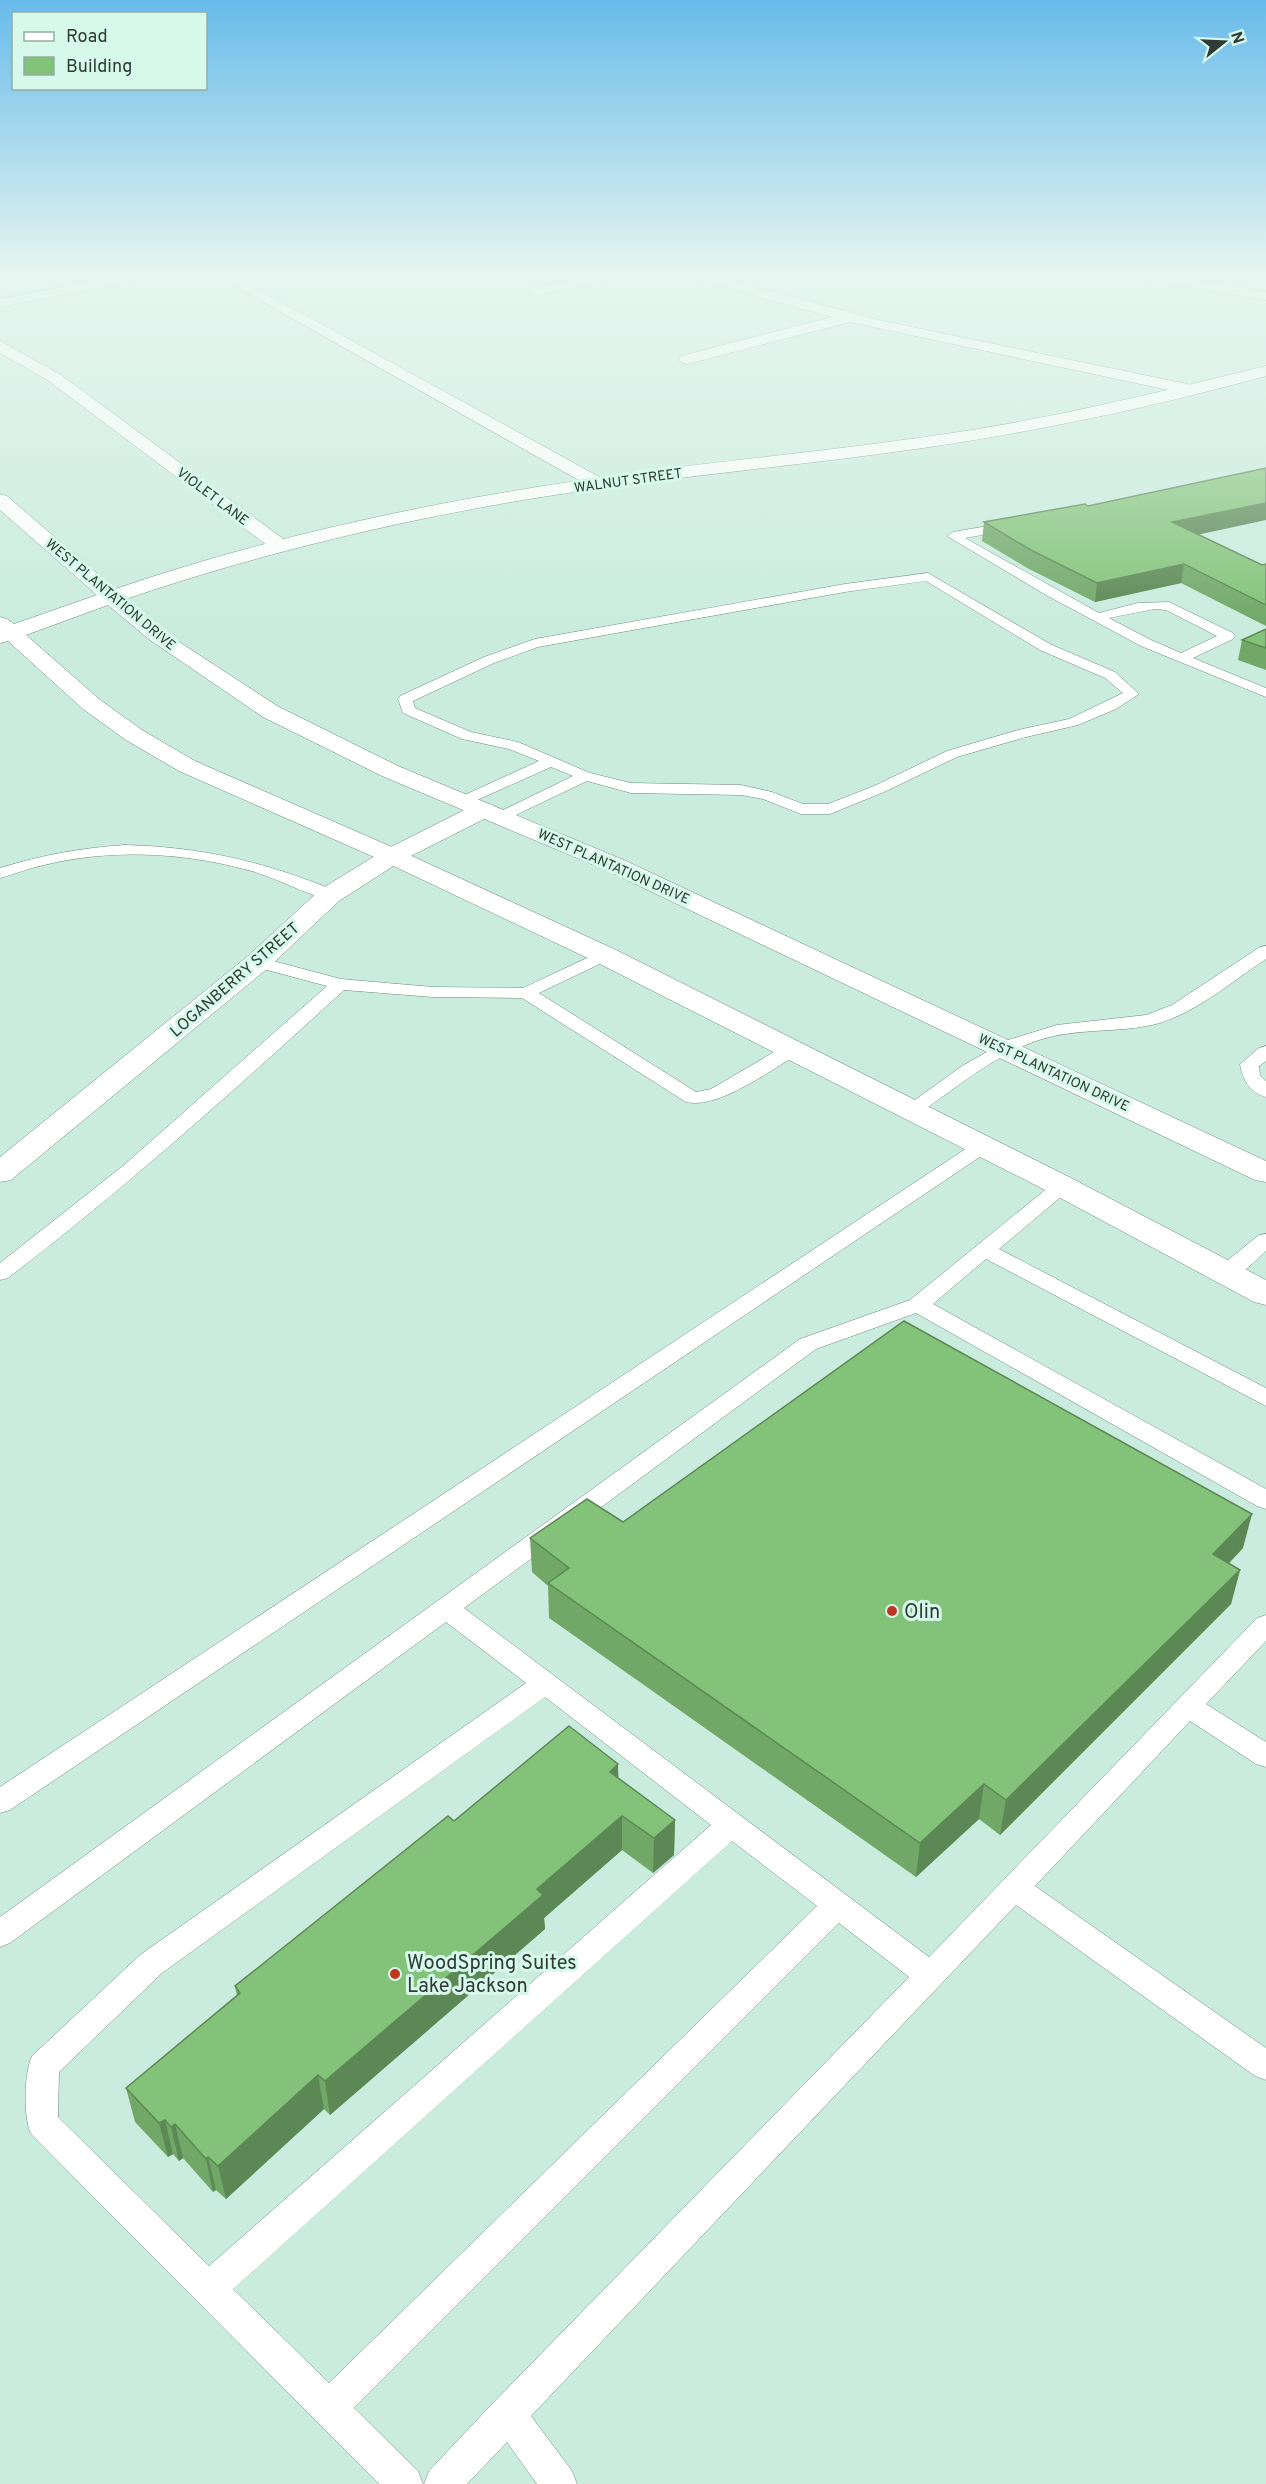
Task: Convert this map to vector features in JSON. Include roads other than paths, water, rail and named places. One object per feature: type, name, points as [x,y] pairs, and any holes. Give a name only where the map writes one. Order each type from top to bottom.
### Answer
[{"type":"street","name":"VIOLET LANE","points":[[74,392],[279,545]]},
{"type":"street","points":[[433,392],[597,483]]},
{"type":"street","name":"WALNUT STREET","points":[[3,631],[279,545],[461,506],[597,483],[943,440],[1111,409],[1184,392]]},
{"type":"street","name":"WEST PLANTATION DRIVE","points":[[0,500],[157,636],[271,712],[390,771],[617,866],[1266,1173]]},
{"type":"street","points":[[3,631],[91,704],[134,735],[187,766],[392,856],[604,955],[1062,1186],[1266,1294]]},
{"type":"street","name":"LOGANBERRY STREET","points":[[0,1173],[258,962],[330,895],[392,856],[482,809]]},
{"type":"lane","points":[[1030,524],[953,536],[1146,643],[1266,693]]},
{"type":"lane","points":[[928,577],[1045,647],[1110,675],[1132,694],[1111,706],[1073,722],[1023,733],[952,754],[879,789],[830,809],[801,810],[767,795],[741,790],[631,788],[585,776],[513,745],[467,736],[408,710],[405,699],[489,660],[535,643],[845,588],[928,577]]},
{"type":"lane","points":[[1097,617],[1138,607],[1169,606],[1228,636],[1181,658]]},
{"type":"lane","points":[[482,809],[552,761]]},
{"type":"lane","points":[[482,809],[585,776]]},
{"type":"lane","points":[[0,873],[28,862],[68,853],[125,849],[189,852],[242,863],[307,884],[330,895]]},
{"type":"lane","points":[[911,1110],[1004,1048],[1031,1036],[1048,1032],[1149,1020],[1165,1015],[1178,1010],[1266,951]]},
{"type":"lane","points":[[258,962],[340,984],[394,991],[452,994],[526,993],[604,955]]},
{"type":"lane","points":[[0,1274],[199,1112],[340,984]]},
{"type":"lane","points":[[526,993],[693,1098],[717,1093],[793,1049]]},
{"type":"lane","points":[[1266,1052],[1249,1064],[1251,1077],[1266,1091]]},
{"type":"lane","points":[[0,1802],[983,1146]]},
{"type":"lane","points":[[0,1934],[808,1344],[918,1305],[1062,1186]]},
{"type":"lane","points":[[1226,1273],[1266,1240]]},
{"type":"lane","points":[[985,1250],[1266,1398]]},
{"type":"lane","points":[[918,1305],[1266,1500]]},
{"type":"lane","points":[[446,1608],[930,1975]]},
{"type":"lane","points":[[442,2484],[1266,1625]]},
{"type":"lane","points":[[405,2484],[42,2122],[43,2066],[151,1964],[545,1683]]},
{"type":"lane","points":[[1188,1706],[1266,1756]]},
{"type":"lane","points":[[208,2289],[731,1824]]},
{"type":"lane","points":[[1014,1887],[1266,2066]]},
{"type":"lane","points":[[329,2408],[837,1906]]},
{"type":"lane","points":[[508,2414],[559,2484]]},
{"type":"place","name":"Olin","points":[[892,1611]]},
{"type":"place","name":"WoodSpring Suites Lake Jackson","points":[[395,1974]]}]
